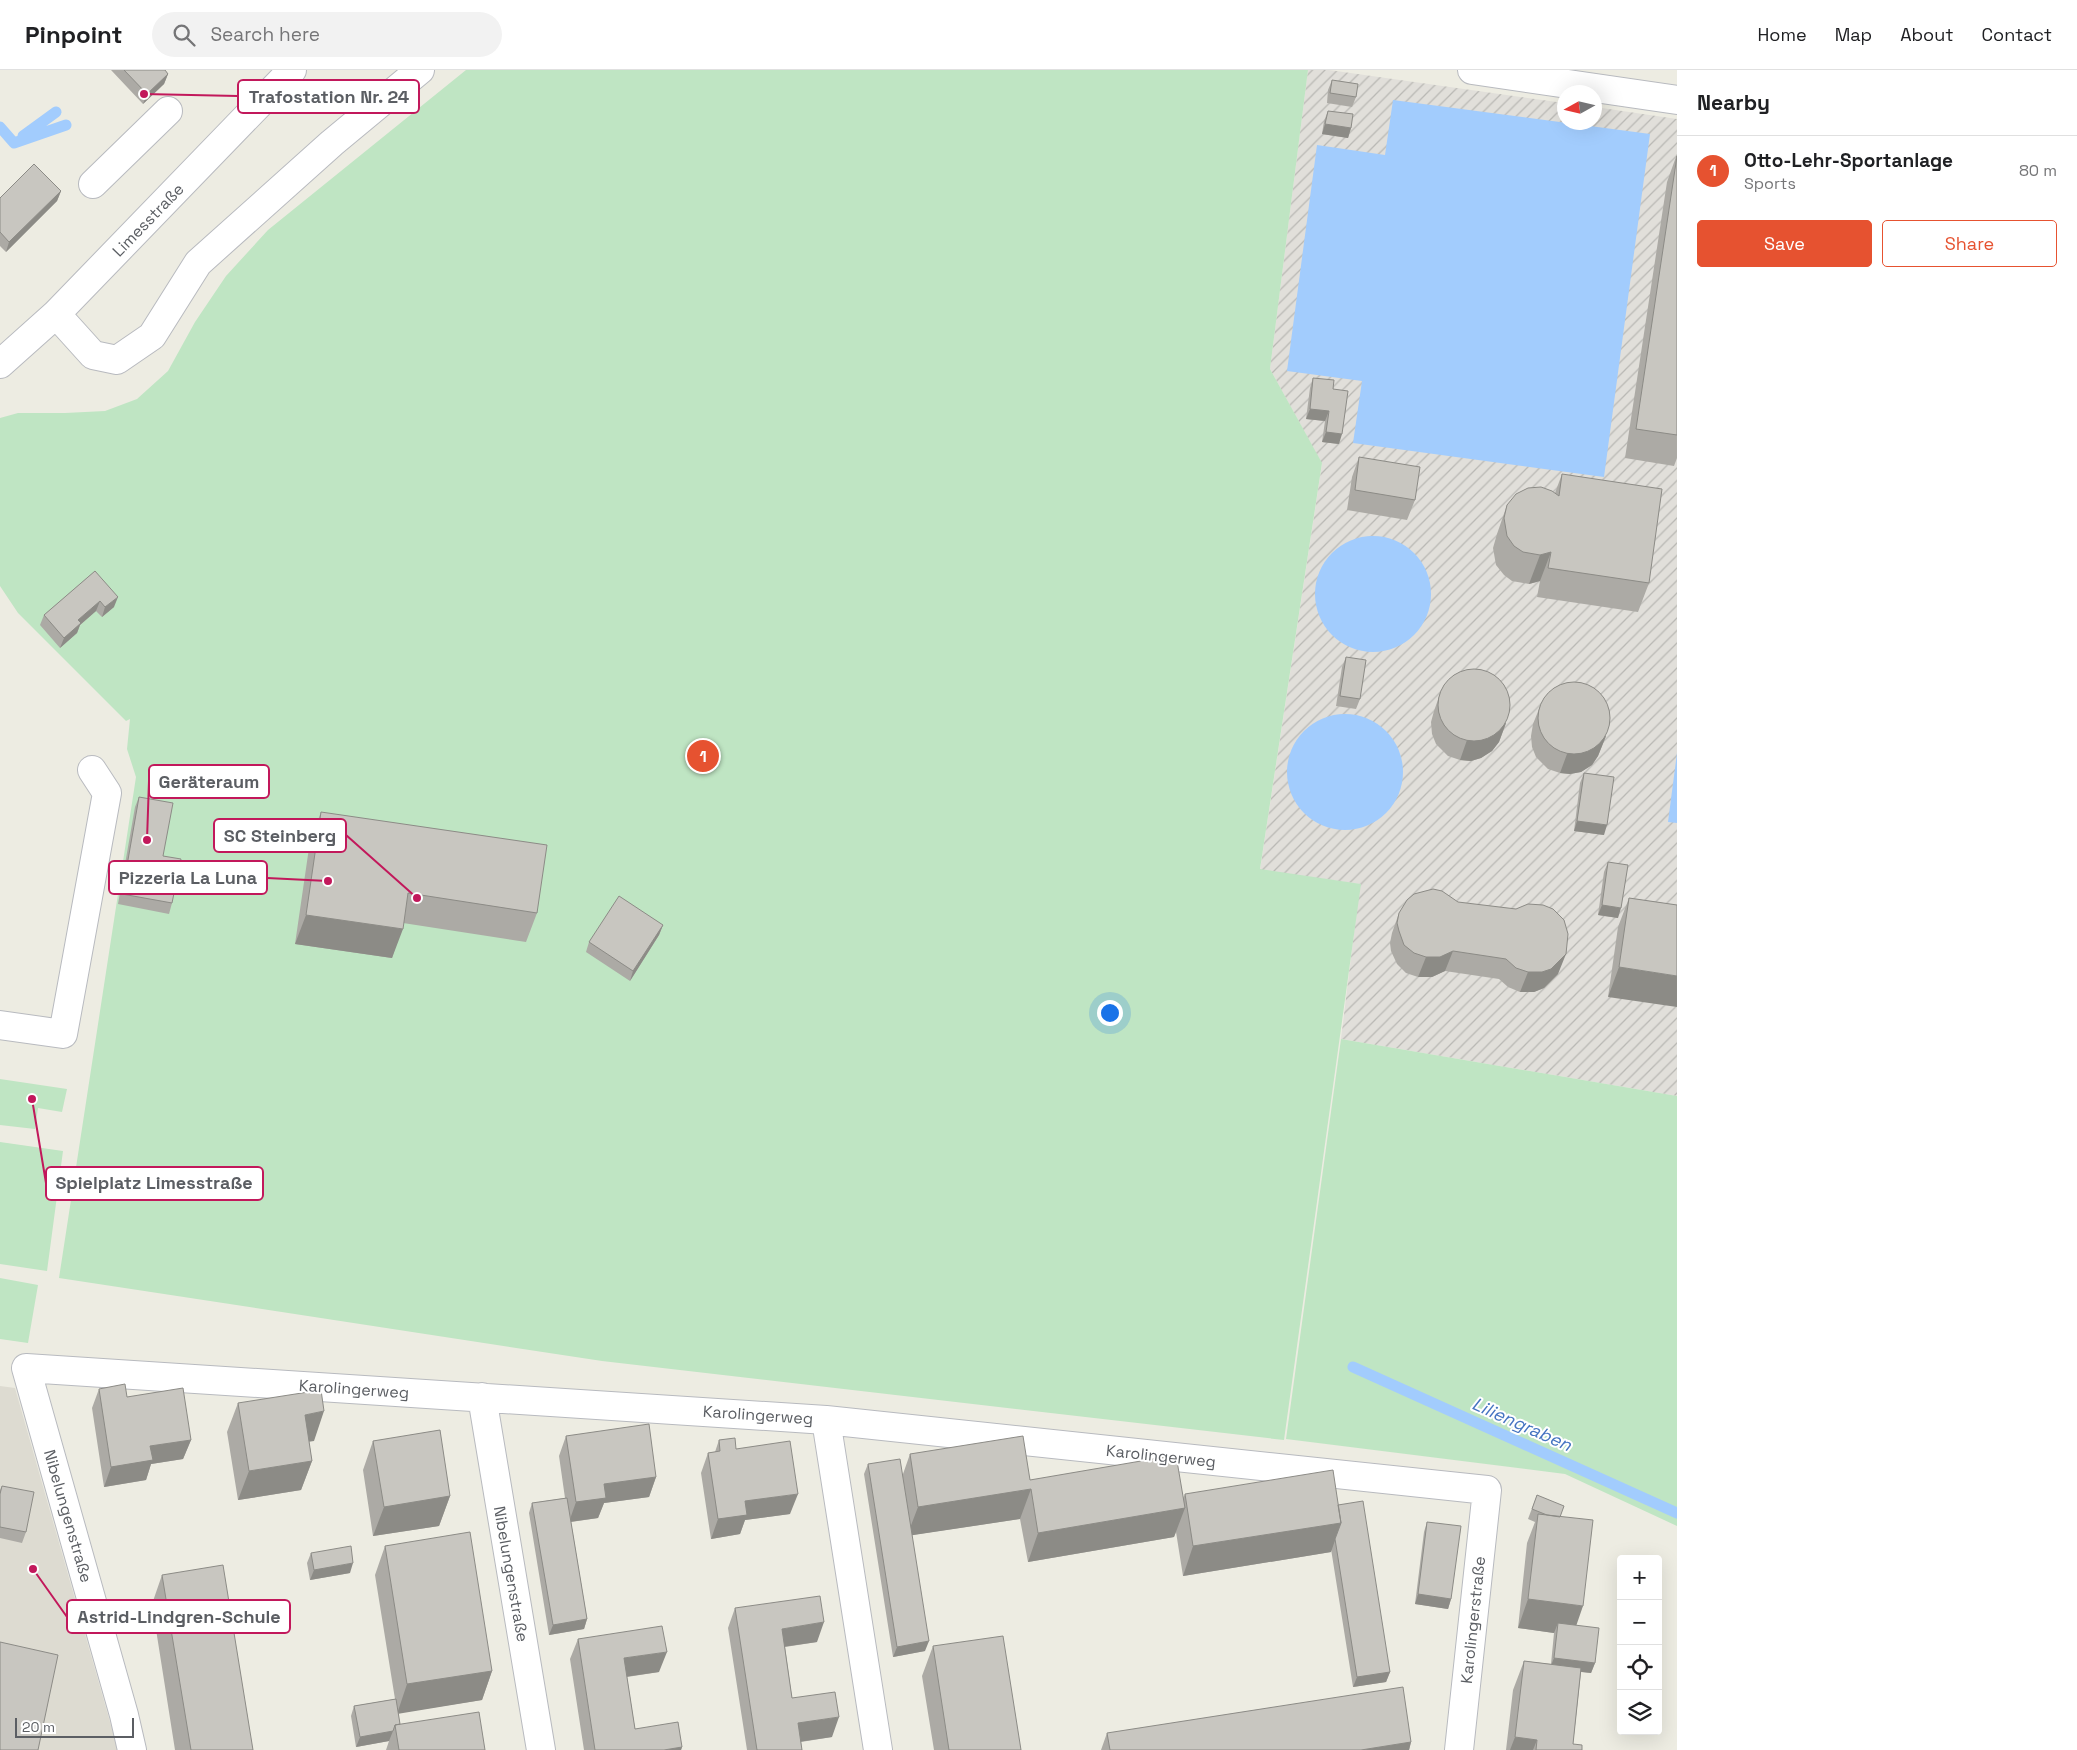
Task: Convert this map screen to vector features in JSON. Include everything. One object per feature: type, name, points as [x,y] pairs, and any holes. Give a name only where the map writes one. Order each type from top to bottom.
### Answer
[{"type":"street","name":"Limesstraße","points":[[0,364],[56,314],[292,70]]},
{"type":"street","points":[[56,314],[93,355],[117,360],[152,336],[198,263],[332,143],[420,70]]},
{"type":"street","points":[[1472,70],[1677,100]]},
{"type":"street","points":[[93,184],[168,111]]},
{"type":"street","points":[[0,1025],[63,1034],[107,793],[92,770]]},
{"type":"street","name":"Karolingerweg","points":[[26,1368],[826,1420],[1487,1490]]},
{"type":"street","name":"Nibelungenstraße","points":[[26,1368],[124,1715],[132,1750]]},
{"type":"street","name":"Nibelungenstraße","points":[[482,1397],[541,1750]]},
{"type":"street","points":[[826,1420],[878,1750]]},
{"type":"street","name":"Karolingerstraße","points":[[1459,1750],[1487,1490]]},
{"type":"shaded area","points":[[1308,70],[1329,70],[1557,102],[1557,130],[1602,130],[1602,108],[1677,119],[1677,1096],[1341,1039],[1360,884],[1260,870],[1322,464],[1270,369]]},
{"type":"shaded area","points":[[0,1386],[15,1388],[118,1750],[0,1750]]},
{"type":"green space","points":[[466,70],[1308,70],[1270,369],[1322,463],[1260,869],[1361,884],[1284,1440],[602,1361],[59,1278],[136,777],[127,749],[130,719],[126,721],[18,613],[0,586],[0,418],[18,413],[105,411],[137,399],[168,371],[195,322],[226,276],[268,230]]},
{"type":"green space","points":[[1341,1039],[1677,1096],[1677,1526],[1565,1474],[1286,1439]]},
{"type":"green space","points":[[0,1079],[67,1089],[62,1112],[38,1108],[35,1129],[0,1125]]},
{"type":"green space","points":[[0,1142],[63,1151],[47,1271],[0,1264]]},
{"type":"green space","points":[[0,1278],[38,1285],[28,1343],[0,1339]]},
{"type":"water","points":[[1393,100],[1557,122],[1557,130],[1602,130],[1602,128],[1650,134],[1604,477],[1353,443],[1362,381],[1287,371],[1317,145],[1385,155]]},
{"type":"water","points":[[1373,536],[1395,540],[1414,553],[1427,572],[1431,594],[1427,616],[1414,635],[1395,648],[1373,652],[1351,648],[1332,635],[1319,616],[1315,594],[1319,572],[1332,553],[1351,540]]},
{"type":"water","points":[[1345,714],[1367,718],[1386,731],[1399,750],[1403,772],[1399,794],[1386,813],[1367,826],[1345,830],[1323,826],[1304,813],[1291,794],[1287,772],[1291,750],[1304,731],[1323,718]]},
{"type":"water","points":[[1677,753],[1677,823],[1668,822]]},
{"type":"building","points":[[124,70],[165,70],[168,74],[147,94]]},
{"type":"building","points":[[1332,80],[1358,84],[1356,97],[1330,93]]},
{"type":"building","points":[[1328,111],[1353,114],[1351,128],[1325,124]]},
{"type":"building","points":[[1677,156],[1677,435],[1636,429]]},
{"type":"building","points":[[34,164],[61,191],[9,242],[0,232],[0,198]]},
{"type":"building","points":[[1313,378],[1334,380],[1333,389],[1348,391],[1342,434],[1326,432],[1329,411],[1310,409]]},
{"type":"building","points":[[1359,457],[1420,467],[1415,500],[1355,490]]},
{"type":"building","points":[[1562,474],[1662,489],[1649,583],[1548,568],[1551,552],[1540,555],[1523,552],[1514,546],[1507,536],[1504,518],[1507,505],[1516,494],[1528,488],[1541,487],[1559,496]]},
{"type":"building","points":[[95,571],[118,597],[105,607],[100,601],[78,620],[81,623],[64,638],[44,615]]},
{"type":"building","points":[[1346,657],[1366,660],[1360,699],[1340,696]]},
{"type":"building","points":[[1474,669],[1488,672],[1500,679],[1507,691],[1510,705],[1507,719],[1500,731],[1488,738],[1474,741],[1460,738],[1448,731],[1441,719],[1438,705],[1441,691],[1448,679],[1460,672]]},
{"type":"building","points":[[1574,682],[1594,688],[1604,698],[1610,718],[1604,738],[1594,748],[1574,754],[1554,748],[1544,738],[1538,718],[1544,698],[1554,688]]},
{"type":"building","points":[[1584,773],[1614,777],[1607,825],[1577,821]]},
{"type":"building","points":[[139,797],[173,803],[163,856],[181,859],[172,903],[122,894]]},
{"type":"building","points":[[321,812],[547,845],[537,913],[408,893],[403,929],[306,915]]},
{"type":"building","points":[[1608,862],[1628,865],[1621,908],[1602,905]]},
{"type":"building","points":[[1433,889],[1442,891],[1458,902],[1516,909],[1528,904],[1543,905],[1553,909],[1564,920],[1568,934],[1566,954],[1551,969],[1542,972],[1528,972],[1516,968],[1506,959],[1453,951],[1440,957],[1426,957],[1414,953],[1404,945],[1397,923],[1399,913],[1407,900],[1414,894]]},
{"type":"building","points":[[619,896],[663,925],[633,971],[589,942]]},
{"type":"building","points":[[1629,898],[1677,905],[1677,976],[1619,967]]},
{"type":"building","points":[[125,1384],[127,1397],[183,1388],[191,1440],[150,1446],[153,1460],[111,1467],[99,1389]]},
{"type":"building","points":[[321,1390],[324,1411],[305,1415],[312,1461],[249,1471],[238,1403]]},
{"type":"building","points":[[649,1424],[656,1477],[604,1484],[606,1498],[576,1502],[566,1436]]},
{"type":"building","points":[[440,1430],[450,1496],[384,1507],[373,1441]]},
{"type":"building","points":[[1023,1436],[1030,1480],[1176,1455],[1185,1508],[1038,1533],[1031,1489],[918,1507],[910,1454]]},
{"type":"building","points":[[735,1438],[736,1449],[790,1441],[798,1494],[745,1501],[747,1515],[718,1519],[708,1453],[720,1451],[719,1440]]},
{"type":"building","points":[[900,1459],[929,1641],[897,1647],[868,1464]]},
{"type":"building","points":[[1333,1470],[1341,1523],[1193,1546],[1185,1494]]},
{"type":"building","points":[[2,1486],[34,1492],[26,1532],[0,1527],[0,1494]]},
{"type":"building","points":[[1537,1495],[1564,1506],[1560,1517],[1547,1515],[1532,1509]]},
{"type":"building","points":[[567,1498],[587,1619],[553,1625],[532,1503]]},
{"type":"building","points":[[1363,1501],[1390,1672],[1357,1677],[1335,1539],[1341,1523],[1338,1505]]},
{"type":"building","points":[[1538,1514],[1593,1520],[1583,1606],[1528,1599]]},
{"type":"building","points":[[1427,1522],[1461,1526],[1451,1599],[1418,1594]]},
{"type":"building","points":[[470,1532],[492,1671],[407,1684],[385,1546]]},
{"type":"building","points":[[351,1546],[353,1563],[314,1570],[311,1553]]},
{"type":"building","points":[[223,1565],[253,1750],[191,1750],[162,1575]]},
{"type":"building","points":[[820,1596],[824,1622],[782,1629],[792,1698],[835,1692],[839,1717],[798,1723],[802,1750],[757,1750],[735,1608]]},
{"type":"building","points":[[1558,1623],[1599,1628],[1595,1663],[1554,1658]]},
{"type":"building","points":[[662,1626],[667,1652],[624,1658],[635,1729],[678,1722],[682,1747],[664,1750],[595,1750],[578,1639]]},
{"type":"building","points":[[1003,1636],[1021,1750],[949,1750],[933,1646]]},
{"type":"building","points":[[0,1642],[58,1655],[38,1750],[0,1750]]},
{"type":"building","points":[[1524,1661],[1581,1668],[1573,1744],[1582,1745],[1582,1750],[1536,1750],[1537,1740],[1515,1737]]},
{"type":"building","points":[[1403,1687],[1411,1742],[1361,1750],[1110,1750],[1107,1733]]},
{"type":"building","points":[[396,1699],[400,1724],[395,1725],[393,1731],[360,1737],[354,1706]]},
{"type":"building","points":[[479,1712],[485,1750],[399,1750],[395,1725]]},
{"type":"waterway","points":[[23,136],[56,112]]},
{"type":"waterway","points":[[14,143],[66,125]]},
{"type":"waterway","points":[[0,127],[14,143]]},
{"type":"waterway","name":"Liliengraben","points":[[1353,1367],[1677,1513]]},
{"type":"place","name":"Trafostation Nr. 24","points":[[144,94]]},
{"type":"place","name":"Otto-Lehr-Sportanlage","points":[[703,756]]},
{"type":"place","name":"Geräteraum","points":[[147,840]]},
{"type":"place","name":"Pizzeria La Luna","points":[[328,881]]},
{"type":"place","name":"SC Steinberg","points":[[417,898]]},
{"type":"place","name":"Spielplatz Limesstraße","points":[[32,1099]]},
{"type":"place","name":"Astrid-Lindgren-Schule","points":[[33,1569]]}]
